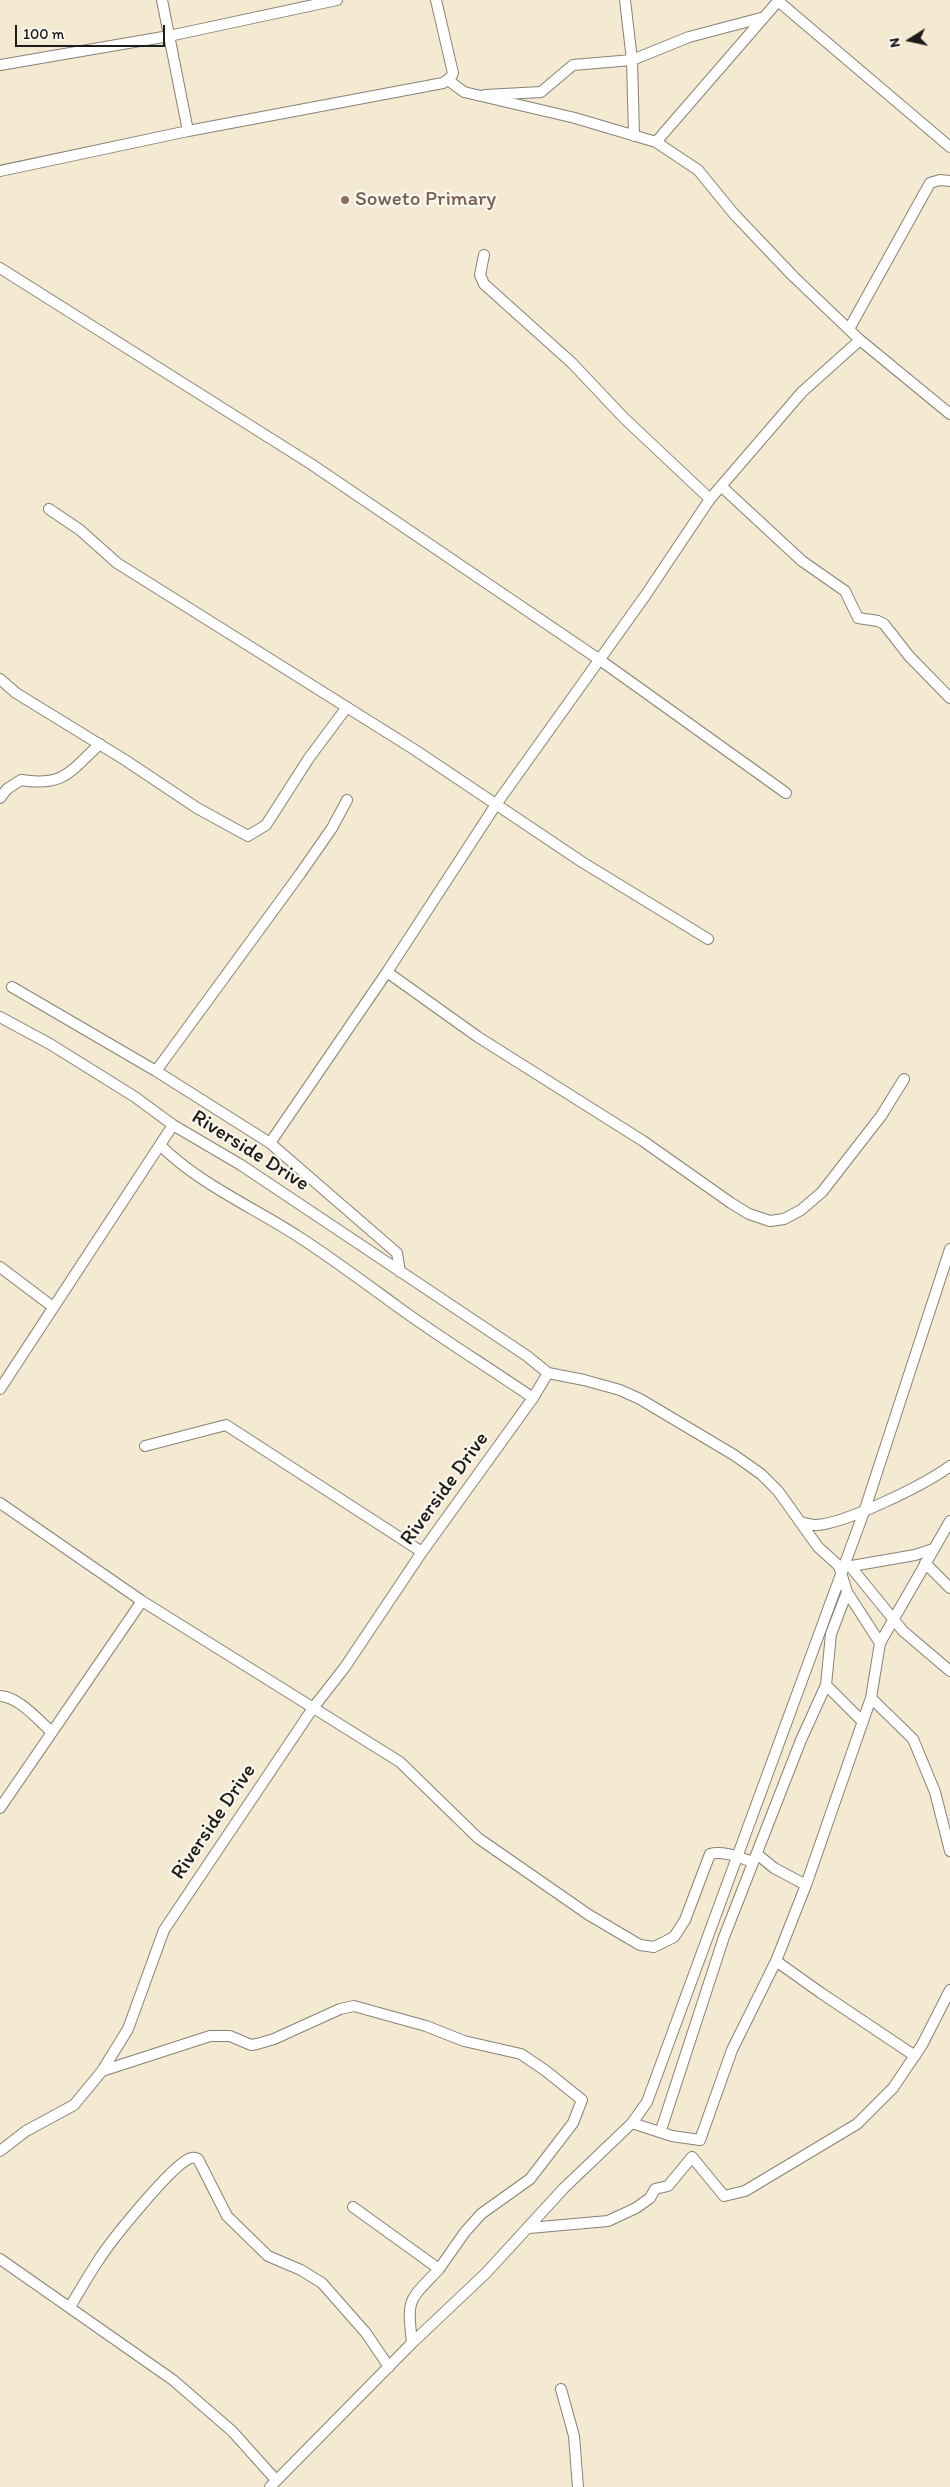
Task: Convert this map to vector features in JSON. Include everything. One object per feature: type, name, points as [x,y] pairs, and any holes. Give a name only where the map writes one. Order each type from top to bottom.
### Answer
[{"type":"street","points":[[162,0],[188,131]]},
{"type":"street","points":[[0,65],[169,36],[337,0]]},
{"type":"street","points":[[0,171],[188,131],[448,80],[453,72],[436,0]]},
{"type":"street","points":[[625,0],[632,60],[634,136]]},
{"type":"street","points":[[656,142],[761,18],[778,1],[948,142]]},
{"type":"street","points":[[477,95],[541,92],[573,64],[632,60],[689,37],[761,18]]},
{"type":"street","points":[[448,80],[464,92],[575,118],[656,142],[698,170],[755,237],[860,340],[950,414]]},
{"type":"street","points":[[849,329],[930,183],[950,180]]},
{"type":"street","points":[[484,255],[480,275],[484,284],[572,363],[624,418],[710,500]]},
{"type":"street","points":[[0,268],[311,464],[600,660],[786,793]]},
{"type":"street","points":[[270,1143],[388,972],[497,803],[656,582],[710,500],[802,392],[860,340]]},
{"type":"street","points":[[721,486],[802,561],[845,592],[858,618],[878,621],[884,624],[909,656],[950,698]]},
{"type":"street","points":[[49,509],[80,530],[117,563],[497,803],[582,862],[708,939]]},
{"type":"street","points":[[0,679],[16,693],[100,744],[197,808],[248,836],[266,826],[309,758],[347,707]]},
{"type":"street","points":[[0,798],[7,789],[22,780],[41,783],[61,779],[100,744]]},
{"type":"street","points":[[156,1071],[300,874],[332,828],[347,800]]},
{"type":"street","points":[[388,972],[478,1037],[643,1141],[731,1203],[749,1214],[770,1220],[784,1219],[801,1210],[822,1192],[881,1116],[904,1079]]},
{"type":"street","points":[[12,987],[156,1071],[270,1143],[397,1253],[400,1272]]},
{"type":"street","name":"Riverside Drive","points":[[0,1017],[50,1044],[135,1097],[173,1125],[241,1165],[527,1356],[548,1373],[533,1398],[422,1552],[345,1667],[313,1708],[164,1930],[128,2029],[102,2071],[74,2105],[26,2131],[0,2151]]},
{"type":"street","points":[[0,1389],[173,1125]]},
{"type":"street","points":[[160,1145],[174,1159],[198,1176],[344,1266],[398,1307],[533,1398]]},
{"type":"street","points":[[0,2259],[173,2380],[232,2431],[273,2484],[412,2343],[486,2273],[530,2228],[564,2188],[632,2123],[651,2093],[736,1856],[845,1568],[950,1249]]},
{"type":"street","points":[[0,1267],[53,1307]]},
{"type":"street","points":[[548,1373],[620,1390],[658,1408],[761,1474],[778,1492],[818,1547],[845,1568],[894,1621],[950,1671]]},
{"type":"street","points":[[145,1446],[226,1425],[422,1552]]},
{"type":"street","points":[[800,1522],[816,1525],[826,1523],[865,1509],[914,1488],[950,1466]]},
{"type":"street","points":[[0,1503],[142,1601],[400,1762],[478,1838],[589,1915],[640,1945],[654,1947],[674,1937],[685,1920],[708,1855],[716,1853],[755,1858],[806,1885]]},
{"type":"street","points":[[632,2123],[679,2137],[700,2140],[732,2050],[776,1961],[806,1885],[871,1698],[880,1643],[950,1521]]},
{"type":"street","points":[[845,1568],[915,1555],[933,1549]]},
{"type":"street","points":[[925,1563],[950,1588]]},
{"type":"street","points":[[660,2130],[702,2010],[718,1954],[801,1740],[826,1685],[832,1634],[847,1592],[845,1568]]},
{"type":"street","points":[[847,1592],[880,1643]]},
{"type":"street","points":[[0,1808],[142,1601]]},
{"type":"street","points":[[826,1685],[863,1722]]},
{"type":"street","points":[[0,1696],[6,1696],[25,1708],[52,1732]]},
{"type":"street","points":[[871,1698],[913,1739],[935,1792],[950,1851]]},
{"type":"street","points":[[776,1961],[915,2056]]},
{"type":"street","points":[[530,2228],[608,2221],[636,2208],[650,2198],[655,2189],[668,2186],[692,2157],[724,2196],[745,2191],[857,2124],[893,2088],[915,2056],[950,1990]]},
{"type":"street","points":[[102,2071],[210,2036],[230,2036],[251,2045],[258,2044],[274,2039],[340,2008],[354,2006],[426,2026],[464,2041],[521,2054],[546,2070],[582,2100],[573,2123],[530,2179],[481,2214],[465,2232],[439,2268],[412,2298],[409,2309],[412,2343]]},
{"type":"street","points":[[70,2307],[98,2260],[138,2211],[173,2172],[189,2158],[194,2157],[198,2159],[226,2216],[249,2235],[268,2256],[301,2270],[322,2283],[366,2333],[389,2367]]},
{"type":"street","points":[[353,2207],[439,2268]]},
{"type":"street","points":[[561,2389],[574,2436],[578,2487]]},
{"type":"place","name":"Soweto Primary","points":[[345,200]]}]
